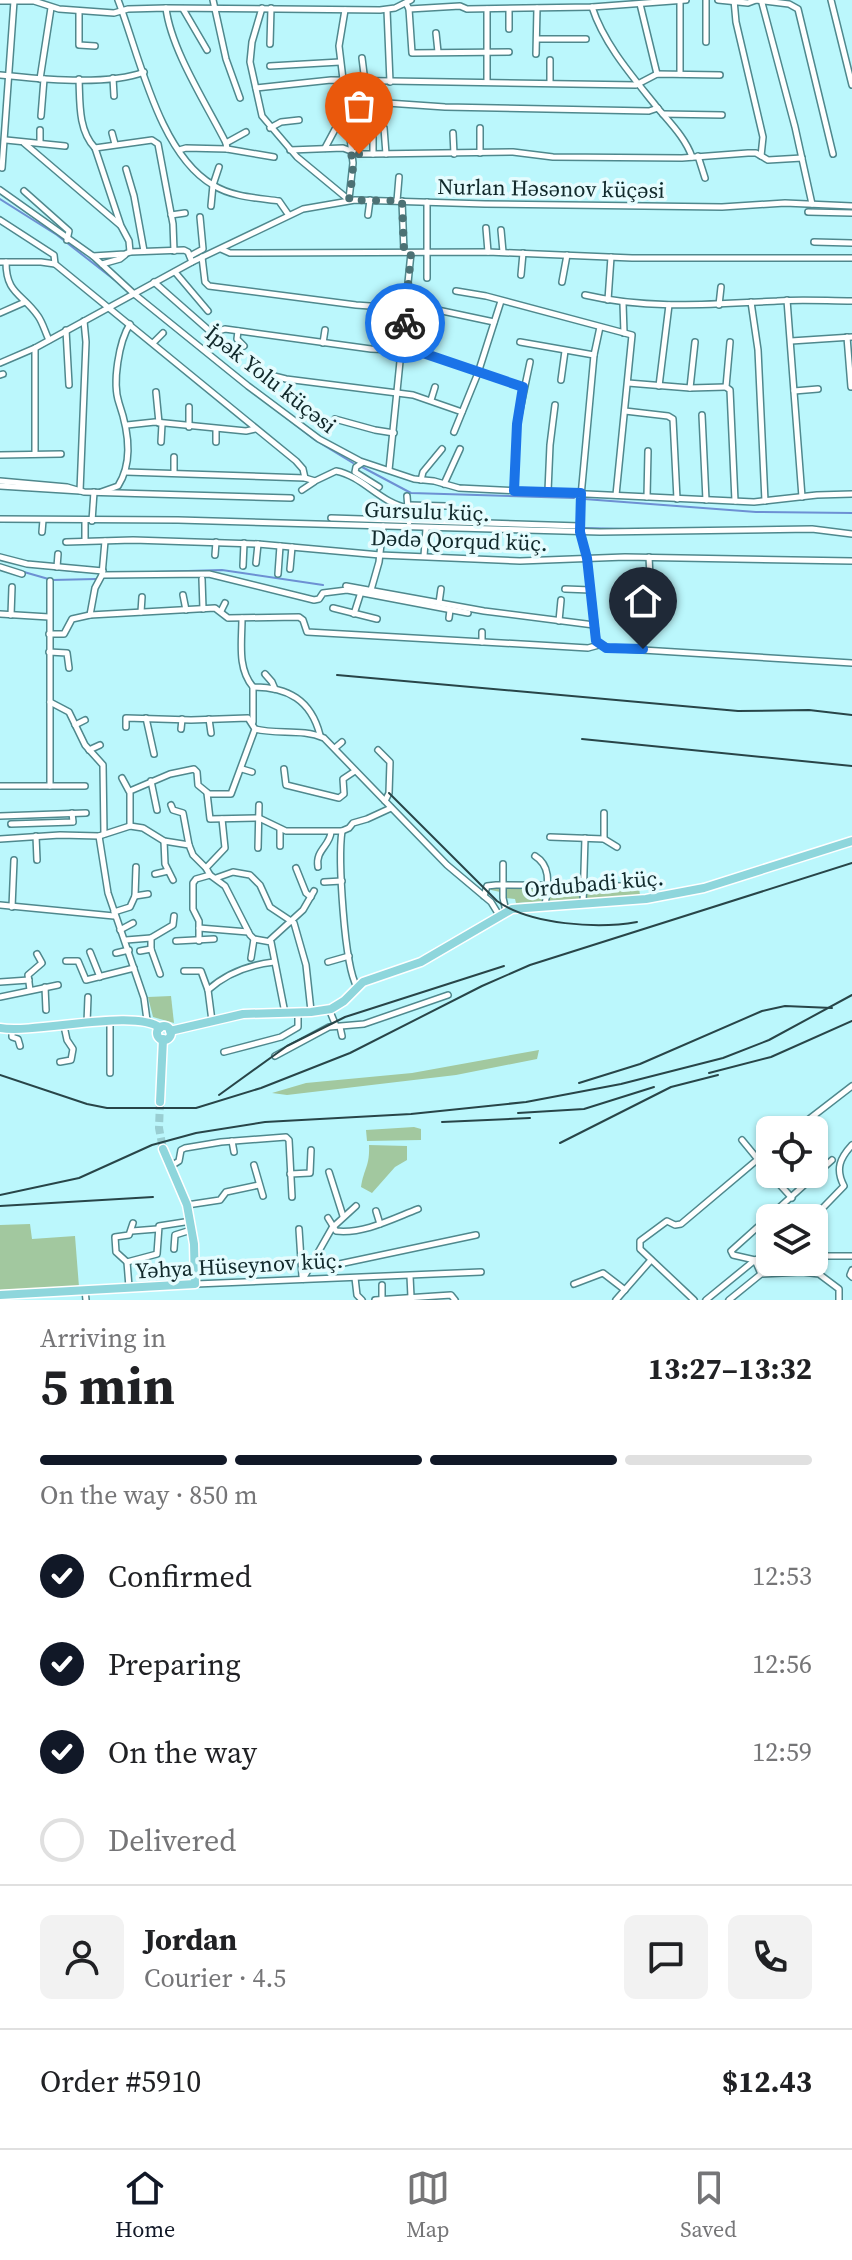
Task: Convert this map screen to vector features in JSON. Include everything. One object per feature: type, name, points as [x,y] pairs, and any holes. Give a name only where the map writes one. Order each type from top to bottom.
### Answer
[{"type":"main road","name":"Ordubadi küç.","points":[[170,1031],[243,1014],[329,1009],[344,1001],[371,978],[421,962],[503,913],[545,906],[646,899],[704,888],[852,841]]},
{"type":"main road","points":[[0,1028],[12,1030],[147,1020],[160,1028]]},
{"type":"main road","points":[[166,1026],[170,1031],[169,1037],[163,1039],[157,1034],[160,1028],[166,1026]]},
{"type":"main road","points":[[160,1102],[163,1039]]},
{"type":"main road","points":[[163,1149],[187,1205],[192,1225],[195,1284]]},
{"type":"main road","name":"Yəhya Hüseynov küç.","points":[[0,1295],[86,1295],[129,1288],[195,1284]]},
{"type":"street","points":[[118,0],[162,119],[188,163],[213,185],[246,196],[279,201],[288,214]]},
{"type":"street","points":[[213,0],[226,59],[240,98]]},
{"type":"street","points":[[0,1],[34,1],[51,8],[114,13],[166,8],[387,10],[409,4],[459,3],[487,9],[509,9],[686,0]]},
{"type":"street","points":[[706,0],[706,42]]},
{"type":"street","points":[[718,0],[789,4],[798,9],[833,154]]},
{"type":"street","points":[[831,0],[852,85]]},
{"type":"street","points":[[2,168],[14,1]]},
{"type":"street","points":[[680,1],[680,74]]},
{"type":"street","points":[[734,1],[763,137],[761,156]]},
{"type":"street","points":[[758,1],[812,204]]},
{"type":"street","points":[[637,3],[657,74]]},
{"type":"street","points":[[409,4],[411,52],[509,52]]},
{"type":"street","points":[[592,7],[608,40],[695,156],[705,178]]},
{"type":"street","points":[[41,116],[42,79],[51,8]]},
{"type":"street","points":[[166,8],[191,76],[226,146]]},
{"type":"street","points":[[183,8],[207,50]]},
{"type":"street","points":[[262,8],[251,49],[251,71],[259,108],[270,128],[290,150],[349,200]]},
{"type":"street","points":[[270,44],[271,8]]},
{"type":"street","points":[[536,54],[537,8]]},
{"type":"street","points":[[487,9],[487,82]]},
{"type":"street","points":[[509,9],[509,29]]},
{"type":"street","points":[[345,10],[339,40],[353,173],[349,200]]},
{"type":"street","points":[[387,10],[390,82]]},
{"type":"street","points":[[79,11],[79,45],[95,46]]},
{"type":"street","points":[[436,33],[438,52]]},
{"type":"street","points":[[537,39],[586,39]]},
{"type":"street","points":[[362,58],[365,82]]},
{"type":"street","points":[[550,60],[550,83]]},
{"type":"street","points":[[270,66],[340,62]]},
{"type":"street","points":[[0,75],[79,79],[113,78],[144,72]]},
{"type":"street","points":[[256,88],[342,81],[640,84],[657,74],[720,75]]},
{"type":"street","points":[[113,78],[114,96]]},
{"type":"street","points":[[79,79],[81,118],[129,241],[128,253],[120,259],[102,264]]},
{"type":"street","points":[[344,100],[525,109],[649,111],[658,108]]},
{"type":"street","points":[[663,114],[722,115]]},
{"type":"street","points":[[325,148],[340,120],[346,116]]},
{"type":"street","points":[[270,128],[281,122],[299,120]]},
{"type":"street","points":[[384,128],[386,154]]},
{"type":"street","points":[[480,128],[480,153]]},
{"type":"street","points":[[40,130],[40,142]]},
{"type":"street","points":[[226,146],[246,132]]},
{"type":"street","points":[[112,133],[115,144]]},
{"type":"street","points":[[453,133],[454,154]]},
{"type":"street","points":[[373,138],[373,154]]},
{"type":"street","points":[[95,148],[152,140],[158,144],[174,251]]},
{"type":"street","points":[[4,141],[65,146]]},
{"type":"street","points":[[24,143],[121,226]]},
{"type":"street","points":[[179,150],[226,146],[274,157]]},
{"type":"street","points":[[290,150],[325,148],[373,154],[513,152],[553,157],[748,153],[768,160],[802,158]]},
{"type":"street","points":[[211,206],[219,167]]},
{"type":"street","points":[[126,169],[144,251]]},
{"type":"street","points":[[389,470],[406,306],[407,252],[399,177]]},
{"type":"street","name":"İpək Yolu küçəsi","points":[[0,190],[93,256],[133,293],[299,424],[334,449],[363,462],[418,480],[459,488],[735,501],[852,494]]},
{"type":"street","points":[[24,191],[69,231],[67,240]]},
{"type":"street","name":"Nurlan Həsənov küçəsi","points":[[0,363],[35,348],[175,272],[191,259],[221,249],[288,214],[349,200],[711,207],[785,203],[852,206]]},
{"type":"street","points":[[368,215],[370,200]]},
{"type":"street","points":[[427,202],[427,278]]},
{"type":"street","points":[[808,212],[852,213]]},
{"type":"street","points":[[171,215],[185,213]]},
{"type":"street","points":[[93,256],[186,251],[191,259],[203,249],[200,217]]},
{"type":"street","points":[[0,220],[37,247],[51,253],[55,264]]},
{"type":"street","points":[[486,228],[488,252]]},
{"type":"street","points":[[501,230],[503,252]]},
{"type":"street","points":[[814,242],[852,243]]},
{"type":"street","points":[[221,249],[230,253],[503,252],[611,257],[852,258]]},
{"type":"street","points":[[521,275],[523,253]]},
{"type":"street","points":[[562,282],[567,255]]},
{"type":"street","points":[[202,257],[205,282],[209,286],[356,305],[397,308],[414,305],[494,322]]},
{"type":"street","points":[[608,301],[611,257]]},
{"type":"street","points":[[49,340],[38,317],[7,281],[3,262],[55,264],[296,461],[303,469],[305,478]]},
{"type":"street","points":[[175,272],[208,311]]},
{"type":"street","points":[[0,284],[7,281]]},
{"type":"street","points":[[154,282],[211,332],[222,329],[371,349],[417,351],[523,387]]},
{"type":"street","points":[[719,305],[721,287]]},
{"type":"street","points":[[456,291],[632,335],[616,495]]},
{"type":"street","points":[[585,295],[623,303],[669,305],[787,300],[852,301]]},
{"type":"street","points":[[787,300],[802,497]]},
{"type":"street","points":[[454,432],[478,373],[501,301]]},
{"type":"street","points":[[0,313],[25,302]]},
{"type":"street","points":[[751,302],[757,341],[765,501]]},
{"type":"street","points":[[623,303],[624,333]]},
{"type":"street","points":[[659,386],[669,305]]},
{"type":"street","points":[[80,491],[86,342],[84,321]]},
{"type":"street","points":[[222,321],[222,329]]},
{"type":"street","points":[[97,492],[118,486],[126,472],[127,425],[118,400],[118,368],[120,349],[130,324]]},
{"type":"street","points":[[599,645],[595,638],[587,558],[580,529],[594,355],[600,327]]},
{"type":"street","points":[[66,330],[69,385]]},
{"type":"street","points":[[323,343],[325,330]]},
{"type":"street","points":[[238,331],[237,339],[244,346]]},
{"type":"street","points":[[153,343],[163,333]]},
{"type":"street","points":[[791,341],[850,337],[851,387]]},
{"type":"street","points":[[520,342],[594,355]]},
{"type":"street","points":[[690,388],[695,342]]},
{"type":"street","points":[[726,387],[730,342]]},
{"type":"street","points":[[35,348],[35,454]]},
{"type":"street","points":[[561,380],[565,351]]},
{"type":"street","points":[[514,491],[517,424],[530,362]]},
{"type":"street","points":[[258,372],[286,379],[398,393],[431,400],[462,412]]},
{"type":"street","points":[[628,383],[690,388],[726,387],[730,390],[735,501]]},
{"type":"street","points":[[431,400],[435,387]]},
{"type":"street","points":[[794,391],[818,389]]},
{"type":"street","points":[[156,392],[161,442]]},
{"type":"street","points":[[548,491],[555,405]]},
{"type":"street","points":[[189,407],[189,427]]},
{"type":"street","points":[[625,411],[673,419],[677,499]]},
{"type":"street","points":[[702,415],[706,500]]},
{"type":"street","points":[[335,419],[394,433]]},
{"type":"street","points":[[127,425],[160,423],[246,431],[255,429]]},
{"type":"street","points":[[216,429],[216,442]]},
{"type":"street","points":[[410,488],[442,449]]},
{"type":"street","points":[[444,484],[460,449]]},
{"type":"street","points":[[647,497],[648,451]]},
{"type":"street","points":[[0,455],[61,454]]},
{"type":"street","points":[[174,457],[174,472]]},
{"type":"street","points":[[363,462],[355,472],[379,487]]},
{"type":"street","points":[[126,472],[305,478],[315,481]]},
{"type":"street","points":[[302,490],[329,472],[344,473],[389,500],[409,506],[447,506]]},
{"type":"street","points":[[0,483],[97,492],[291,498]]},
{"type":"street","points":[[85,541],[97,492]]},
{"type":"street","points":[[407,496],[409,522]]},
{"type":"street","points":[[331,518],[580,529]]},
{"type":"street","name":"Gursulu küç.","points":[[0,519],[178,520],[426,528],[812,529],[852,534]]},
{"type":"street","points":[[42,532],[43,520]]},
{"type":"street","points":[[371,590],[383,526]]},
{"type":"street","points":[[424,556],[426,528]]},
{"type":"street","points":[[90,615],[95,588],[103,573],[105,541]]},
{"type":"street","name":"Dədə Qorqud küç.","points":[[66,542],[244,543],[380,555],[520,561],[649,557],[852,561]]},
{"type":"street","points":[[215,555],[216,542]]},
{"type":"street","points":[[243,566],[244,543]]},
{"type":"street","points":[[256,563],[258,544]]},
{"type":"street","points":[[278,574],[280,546]]},
{"type":"street","points":[[290,569],[292,547]]},
{"type":"street","points":[[57,567],[58,554]]},
{"type":"street","points":[[0,557],[20,563],[103,573],[209,574],[314,600],[325,592],[371,590],[594,625]]},
{"type":"street","points":[[649,557],[650,577]]},
{"type":"street","points":[[0,567],[22,574]]},
{"type":"street","points":[[202,579],[203,609]]},
{"type":"street","points":[[50,581],[50,786]]},
{"type":"street","points":[[346,586],[468,613]]},
{"type":"street","points":[[11,615],[12,587]]},
{"type":"street","points":[[439,603],[441,589]]},
{"type":"street","points":[[565,589],[591,590]]},
{"type":"street","points":[[354,614],[362,591]]},
{"type":"street","points":[[183,595],[186,610]]},
{"type":"street","points":[[141,612],[142,597]]},
{"type":"street","points":[[559,621],[561,600]]},
{"type":"street","points":[[221,611],[225,603]]},
{"type":"street","points":[[49,634],[64,634],[72,619],[90,615],[215,608],[228,618],[299,617],[307,632],[588,648],[599,645],[852,663]]},
{"type":"street","points":[[333,608],[377,619]]},
{"type":"street","points":[[449,618],[450,610]]},
{"type":"street","points":[[0,614],[49,617]]},
{"type":"street","points":[[130,791],[151,781],[198,767],[198,785],[207,793],[231,794],[242,769],[254,726],[253,687],[243,670],[242,618]]},
{"type":"street","points":[[482,632],[482,642]]},
{"type":"street","points":[[49,652],[67,653],[69,668]]},
{"type":"street","points":[[265,674],[275,689]]},
{"type":"street","points":[[253,687],[275,689],[300,699],[317,724],[320,736]]},
{"type":"street","points":[[50,702],[68,711],[89,750],[104,768],[102,835],[114,914],[126,940],[144,998],[147,1020]]},
{"type":"street","points":[[126,727],[126,718],[248,718],[254,726],[278,733],[320,736],[447,865],[503,913]]},
{"type":"street","points":[[146,718],[154,754]]},
{"type":"street","points":[[181,729],[182,719]]},
{"type":"street","points":[[209,719],[211,733]]},
{"type":"street","points":[[75,725],[85,720]]},
{"type":"street","points":[[335,748],[342,742]]},
{"type":"street","points":[[89,750],[100,745]]},
{"type":"street","points":[[378,750],[390,762],[389,793],[385,801]]},
{"type":"street","points":[[242,769],[252,772]]},
{"type":"street","points":[[284,769],[286,785],[339,798],[344,794],[343,779],[355,771]]},
{"type":"street","points":[[122,778],[130,791],[130,826]]},
{"type":"street","points":[[151,781],[157,810]]},
{"type":"street","points":[[0,786],[85,786]]},
{"type":"street","points":[[207,793],[209,817],[259,818],[280,829],[342,831],[353,823],[391,808]]},
{"type":"street","points":[[171,805],[173,810],[183,813],[193,855],[225,886],[254,939],[270,940],[292,921],[313,894],[306,893],[296,868]]},
{"type":"street","points":[[258,848],[259,805]]},
{"type":"street","points":[[11,824],[73,822],[72,813]]},
{"type":"street","points":[[0,816],[86,813]]},
{"type":"street","points":[[604,813],[604,839]]},
{"type":"street","points":[[206,868],[225,848],[222,819]]},
{"type":"street","points":[[0,839],[102,835],[130,826],[143,828],[164,841],[189,845]]},
{"type":"street","points":[[280,829],[280,846]]},
{"type":"street","points":[[342,831],[342,881],[349,956],[351,975],[357,987]]},
{"type":"street","points":[[318,867],[317,857],[330,839],[331,832]]},
{"type":"street","points":[[36,836],[37,860]]},
{"type":"street","points":[[550,837],[604,839],[617,847]]},
{"type":"street","points":[[583,904],[585,838]]},
{"type":"street","points":[[164,841],[164,861],[173,880]]},
{"type":"street","points":[[535,856],[547,868],[545,906]]},
{"type":"street","points":[[12,907],[14,860]]},
{"type":"street","points":[[503,864],[503,913]]},
{"type":"street","points":[[0,905],[114,914],[130,907],[135,896],[136,867]]},
{"type":"street","points":[[155,874],[168,871]]},
{"type":"street","points":[[199,941],[198,918],[193,909],[193,883],[196,879],[233,872],[250,875],[261,886],[270,907],[292,921],[298,934],[307,968],[311,1012]]},
{"type":"street","points":[[324,882],[342,881]]},
{"type":"street","points":[[484,896],[487,886],[625,886]]},
{"type":"street","points":[[135,896],[148,894]]},
{"type":"street","points":[[126,940],[151,938],[173,925],[174,916]]},
{"type":"street","points":[[120,930],[133,923]]},
{"type":"street","points":[[199,928],[248,932]]},
{"type":"street","points":[[151,938],[151,949],[160,974]]},
{"type":"street","points":[[176,941],[214,939]]},
{"type":"street","points":[[251,958],[254,939]]},
{"type":"street","points":[[270,940],[285,1013]]},
{"type":"street","points":[[140,951],[151,949]]},
{"type":"street","points":[[116,953],[129,950]]},
{"type":"street","points":[[90,952],[100,977]]},
{"type":"street","points":[[30,990],[29,973],[42,963],[37,954]]},
{"type":"street","points":[[328,962],[349,956]]},
{"type":"street","points":[[66,961],[78,961],[86,980],[134,968]]},
{"type":"street","points":[[208,990],[217,980],[251,965],[274,962]]},
{"type":"street","points":[[184,971],[200,970],[208,990],[212,1021]]},
{"type":"street","points":[[0,982],[29,980]]},
{"type":"street","points":[[0,997],[58,985]]},
{"type":"street","points":[[45,987],[46,1010]]},
{"type":"street","points":[[275,1056],[338,1026],[364,1024],[448,995]]},
{"type":"street","points":[[87,1024],[88,997]]},
{"type":"street","points":[[329,1009],[342,1036]]},
{"type":"street","points":[[224,1052],[288,1034],[298,1027],[298,1013]]},
{"type":"street","points":[[110,1022],[110,1073]]},
{"type":"street","points":[[60,1062],[71,1060],[73,1049],[64,1026]]},
{"type":"street","points":[[12,1030],[12,1037],[18,1039],[20,1046]]},
{"type":"street","points":[[814,1116],[852,1086]]},
{"type":"street","points":[[171,1167],[179,1161],[183,1149],[286,1137],[289,1140],[292,1197]]},
{"type":"street","points":[[742,1140],[756,1158]]},
{"type":"street","points":[[232,1141],[234,1152]]},
{"type":"street","points":[[827,1204],[844,1186],[838,1176],[838,1168],[852,1145]]},
{"type":"street","points":[[290,1174],[310,1173],[311,1150]]},
{"type":"street","points":[[694,1300],[640,1249],[640,1241],[667,1221],[681,1224],[756,1160]]},
{"type":"street","points":[[755,1260],[733,1255],[731,1251],[832,1160]]},
{"type":"street","points":[[254,1165],[263,1196]]},
{"type":"street","points":[[329,1172],[344,1216]]},
{"type":"street","points":[[187,1205],[220,1200],[226,1192],[259,1185]]},
{"type":"street","points":[[783,1188],[792,1198]]},
{"type":"street","points":[[303,1279],[332,1228],[356,1206]]},
{"type":"street","points":[[328,1218],[332,1228],[350,1231],[380,1224],[418,1209]]},
{"type":"street","points":[[376,1211],[380,1224]]},
{"type":"street","points":[[132,1231],[133,1223]]},
{"type":"street","points":[[129,1288],[127,1262],[116,1252],[115,1237],[132,1231],[157,1229],[161,1225],[192,1225]]},
{"type":"street","points":[[174,1249],[175,1235],[192,1225]]},
{"type":"street","points":[[127,1262],[157,1254],[157,1229]]},
{"type":"street","points":[[299,1229],[303,1279]]},
{"type":"street","points":[[309,1264],[325,1267],[476,1235]]},
{"type":"street","points":[[828,1256],[852,1256]]},
{"type":"street","points":[[616,1300],[651,1260]]},
{"type":"street","points":[[706,1300],[755,1260]]},
{"type":"street","points":[[852,1270],[852,1277]]},
{"type":"street","name":"Yəhya Hüseynov küç.","points":[[195,1284],[481,1272]]},
{"type":"street","points":[[574,1284],[603,1273],[625,1290]]},
{"type":"street","points":[[410,1276],[411,1297]]},
{"type":"street","points":[[729,1300],[759,1276]]},
{"type":"street","points":[[822,1276],[839,1289],[839,1300]]},
{"type":"street","points":[[355,1278],[357,1295],[362,1300]]},
{"type":"street","points":[[382,1285],[382,1298]]},
{"type":"street","points":[[375,1300],[451,1295],[455,1300]]},
{"type":"green space","points":[[490,887],[639,888],[640,895],[516,903],[515,899],[506,898],[505,893],[491,890]]},
{"type":"green space","points":[[171,996],[174,1023],[153,1017],[148,997]]},
{"type":"green space","points":[[539,1050],[537,1059],[456,1075],[287,1095],[272,1093],[306,1083],[412,1073]]},
{"type":"green space","points":[[421,1129],[421,1140],[367,1141],[366,1130]]},
{"type":"green space","points":[[369,1145],[407,1146],[407,1160],[395,1167],[372,1193],[361,1187]]},
{"type":"green space","points":[[30,1224],[32,1239],[75,1236],[79,1287],[0,1290],[0,1225]]},
{"type":"waterway","points":[[0,199],[57,235],[121,285]]},
{"type":"waterway","points":[[159,317],[241,383]]},
{"type":"waterway","points":[[275,409],[315,440],[353,463]]},
{"type":"waterway","points":[[362,467],[411,493],[574,498]]},
{"type":"waterway","points":[[584,499],[756,512],[852,513]]},
{"type":"waterway","points":[[329,521],[378,523]]},
{"type":"waterway","points":[[517,527],[576,528]]},
{"type":"waterway","points":[[584,528],[625,529]]},
{"type":"waterway","points":[[2,560],[23,565]]},
{"type":"waterway","points":[[38,567],[83,572]]},
{"type":"waterway","points":[[154,572],[222,570],[323,585]]},
{"type":"waterway","points":[[24,572],[52,580],[96,579]]},
{"type":"waterway","points":[[103,578],[134,577]]},
{"type":"tunnel","points":[[160,1102],[159,1128],[163,1149]]},
{"type":"railway","points":[[337,675],[738,711],[809,710],[852,715]]},
{"type":"railway","points":[[582,739],[852,766]]},
{"type":"railway","points":[[389,793],[497,901],[511,909],[565,923],[603,925],[637,922]]},
{"type":"railway","points":[[0,1075],[107,1108],[196,1108],[261,1088],[350,1053],[530,965],[852,863]]},
{"type":"railway","points":[[219,1095],[287,1046],[345,1017],[504,966]]},
{"type":"railway","points":[[0,1195],[79,1178],[152,1145],[196,1133],[265,1122],[411,1114],[526,1102],[621,1084],[723,1058],[769,1040],[852,995]]},
{"type":"railway","points":[[579,1083],[640,1064],[762,1011],[785,1006],[832,1008]]},
{"type":"railway","points":[[709,1073],[771,1057],[852,1021]]},
{"type":"railway","points":[[560,1143],[671,1087],[718,1075]]},
{"type":"railway","points":[[518,1113],[584,1109],[654,1087]]},
{"type":"railway","points":[[442,1122],[530,1118]]},
{"type":"railway","points":[[0,1206],[153,1197]]},
{"type":"way so far","points":[[359,154],[351,150],[353,173],[349,200],[402,201],[404,252],[411,253],[405,323]]},
{"type":"route","points":[[405,323],[402,350],[417,351],[523,387],[515,447],[514,491],[581,493],[580,532],[587,558],[596,641],[606,648],[643,649]]}]
